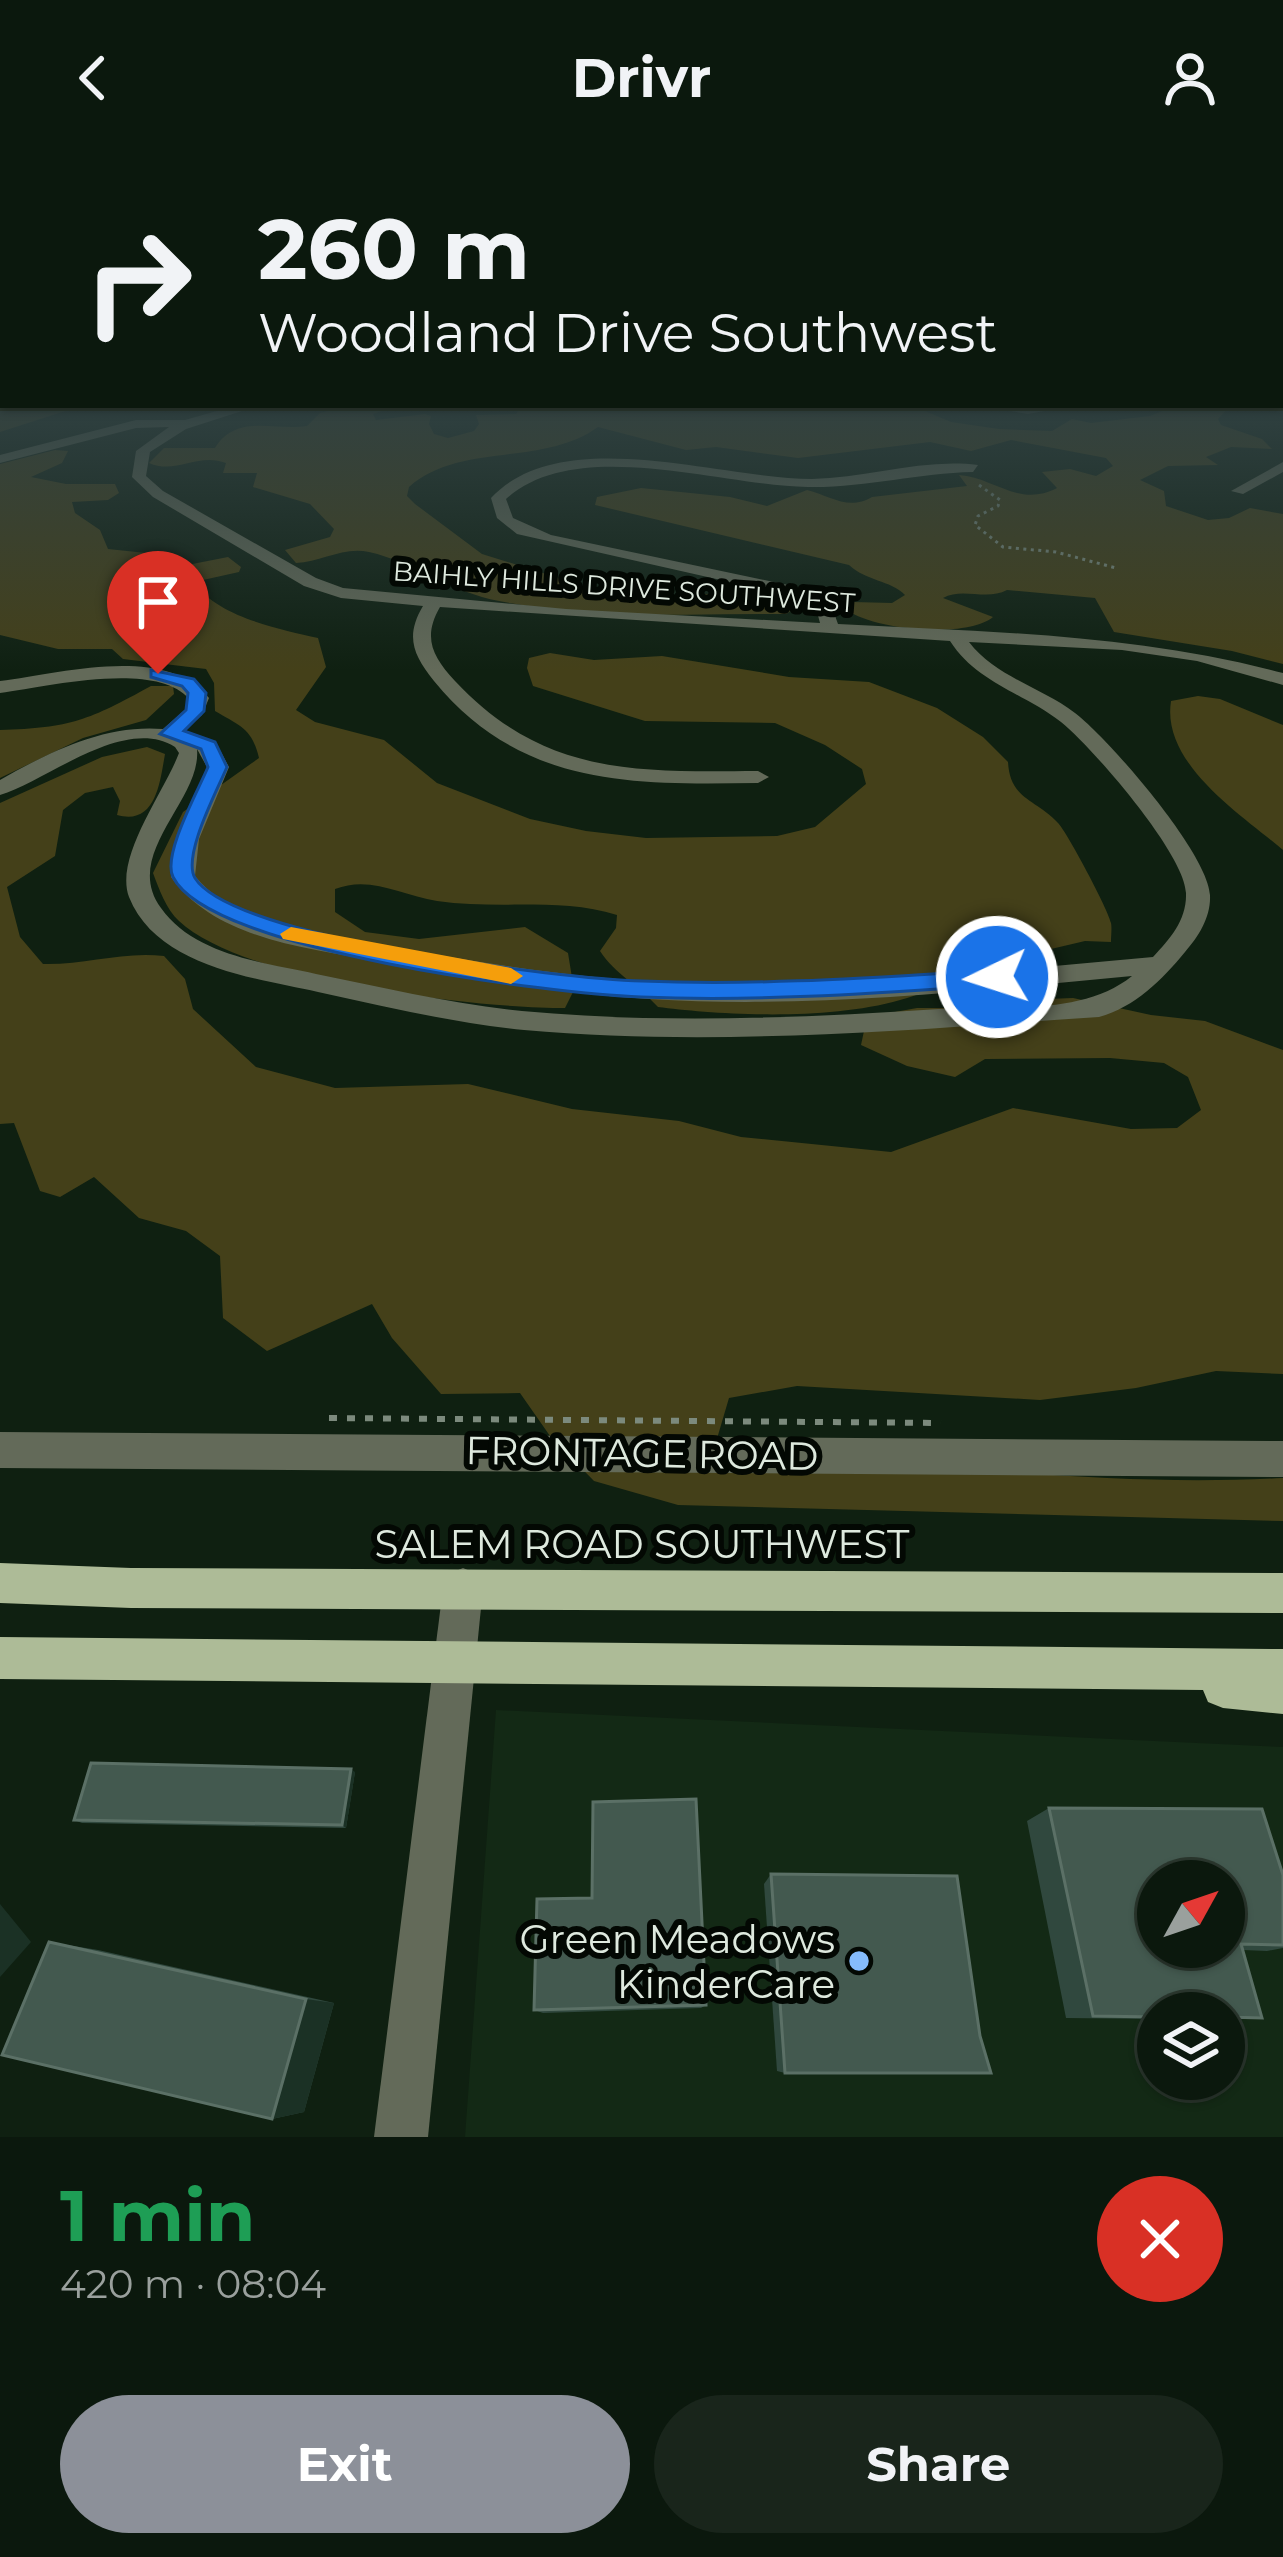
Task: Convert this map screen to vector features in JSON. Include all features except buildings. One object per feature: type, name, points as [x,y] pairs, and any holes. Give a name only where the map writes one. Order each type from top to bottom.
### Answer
[{"type":"main road","name":"SALEM ROAD SOUTHWEST","points":[[0,1582],[131,1588],[1283,1593]]},
{"type":"main road","points":[[0,1658],[1283,1670]]},
{"type":"main road","points":[[1014,1668],[1283,1693]]},
{"type":"street","name":"BAIHLY HILLS DRIVE SOUTHWEST","points":[[149,486],[327,589],[433,604],[1154,649],[1283,679]]},
{"type":"street","points":[[509,486],[498,498],[500,515],[509,524],[548,539],[806,594],[824,606],[830,627]]},
{"type":"street","points":[[1238,491],[1246,486]]},
{"type":"street","points":[[433,604],[420,623],[422,650],[475,718],[519,747],[615,774],[758,777]]},
{"type":"street","points":[[169,734],[184,743],[189,753],[143,855],[137,878],[141,896],[172,933],[265,972],[438,1010],[528,1019],[753,1028],[1099,1008],[1126,998],[1187,935],[1200,907],[1195,873],[1186,854],[1081,729],[982,666],[956,636]]},
{"type":"street","points":[[0,687],[130,674],[170,676],[188,683],[199,698],[195,711],[169,734]]},
{"type":"street","points":[[0,789],[109,738],[169,734],[198,739],[209,746],[218,767],[181,855],[181,874],[194,890],[239,919],[334,945],[532,979],[691,992],[782,991],[1161,965]]},
{"type":"street","name":"FRONTAGE ROAD","points":[[0,1450],[1283,1459]]},
{"type":"street","points":[[401,2137],[463,1588]]},
{"type":"path","points":[[982,486],[1000,500],[998,506],[978,515],[975,524],[983,533],[1018,551],[1056,552],[1116,568]]},
{"type":"shaded area","points":[[0,486],[116,486],[119,493],[108,500],[72,502],[75,513],[100,530],[108,549],[146,553],[172,568],[228,557],[241,567],[239,572],[194,582],[204,594],[250,620],[318,638],[326,667],[296,710],[315,722],[384,740],[437,783],[530,819],[646,838],[777,836],[815,827],[866,784],[862,769],[825,745],[775,723],[645,721],[533,686],[529,658],[550,653],[594,660],[662,656],[789,677],[869,682],[937,708],[983,737],[1008,762],[1019,792],[1050,815],[1070,841],[1109,916],[1111,942],[1085,941],[1051,949],[978,942],[958,971],[926,991],[883,1004],[835,1012],[736,1014],[658,1007],[600,951],[616,928],[617,915],[573,906],[437,901],[361,884],[335,889],[335,912],[365,932],[419,939],[525,927],[568,953],[574,990],[565,1008],[421,997],[306,975],[211,942],[179,921],[153,873],[183,812],[259,758],[249,734],[215,711],[214,683],[206,669],[123,659],[112,649],[58,649],[0,635]]},
{"type":"shaded area","points":[[410,486],[407,496],[415,504],[482,554],[591,588],[683,596],[743,591],[774,594],[797,607],[786,614],[570,611],[482,597],[369,552],[351,551],[296,563],[285,550],[330,537],[334,529],[310,504],[253,487]]},
{"type":"shaded area","points":[[963,486],[999,486],[1030,495],[1057,488],[1154,486],[1164,491],[1166,506],[1208,520],[1229,518],[1250,508],[1283,514],[1283,664],[1114,632],[1095,598],[1007,590],[958,594],[943,598],[993,617],[942,630],[877,623],[847,610],[853,602],[892,603],[905,595],[849,565],[595,505],[597,497],[641,488],[730,497],[767,506],[807,490],[855,503]]},
{"type":"shaded area","points":[[151,686],[173,686],[174,694],[146,720],[83,738],[0,778],[0,730],[79,720]]},
{"type":"shaded area","points":[[1198,696],[1220,699],[1283,725],[1283,850],[1208,786],[1179,746],[1171,724],[1171,701]]},
{"type":"shaded area","points":[[147,747],[165,754],[158,789],[148,808],[130,817],[117,815],[120,801],[113,787],[85,793],[63,810],[55,856],[7,887],[20,937],[43,964],[164,956],[185,979],[193,1009],[256,1067],[335,1088],[468,1084],[572,1109],[679,1121],[741,1137],[891,1152],[1013,1108],[1131,1129],[1177,1128],[1201,1110],[1188,1077],[1164,1063],[1110,1058],[985,1059],[955,1077],[907,1066],[861,1045],[867,1017],[917,1008],[988,1008],[1021,1000],[1073,998],[1205,1021],[1283,1050],[1283,1374],[1216,1371],[1136,1388],[1040,1400],[797,1386],[729,1398],[716,1442],[1070,1476],[1283,1478],[1283,1521],[678,1505],[594,1481],[550,1436],[520,1393],[441,1394],[392,1338],[372,1304],[267,1351],[223,1318],[220,1256],[186,1231],[139,1218],[94,1177],[60,1197],[40,1191],[14,1123],[0,1124],[0,803],[102,757]]},
{"type":"shaded area","points":[[496,1710],[1283,1747],[1283,2137],[465,2137]]},
{"type":"slow traffic","points":[[291,934],[511,976]]},
{"type":"place","name":"Green Meadows KinderCare","points":[[859,1961]]},
{"type":"route","points":[[158,674],[188,683],[199,698],[195,711],[169,734],[209,746],[218,767],[181,855],[181,874],[212,904],[239,919],[334,945],[448,966],[637,989],[782,991],[997,977]]}]
